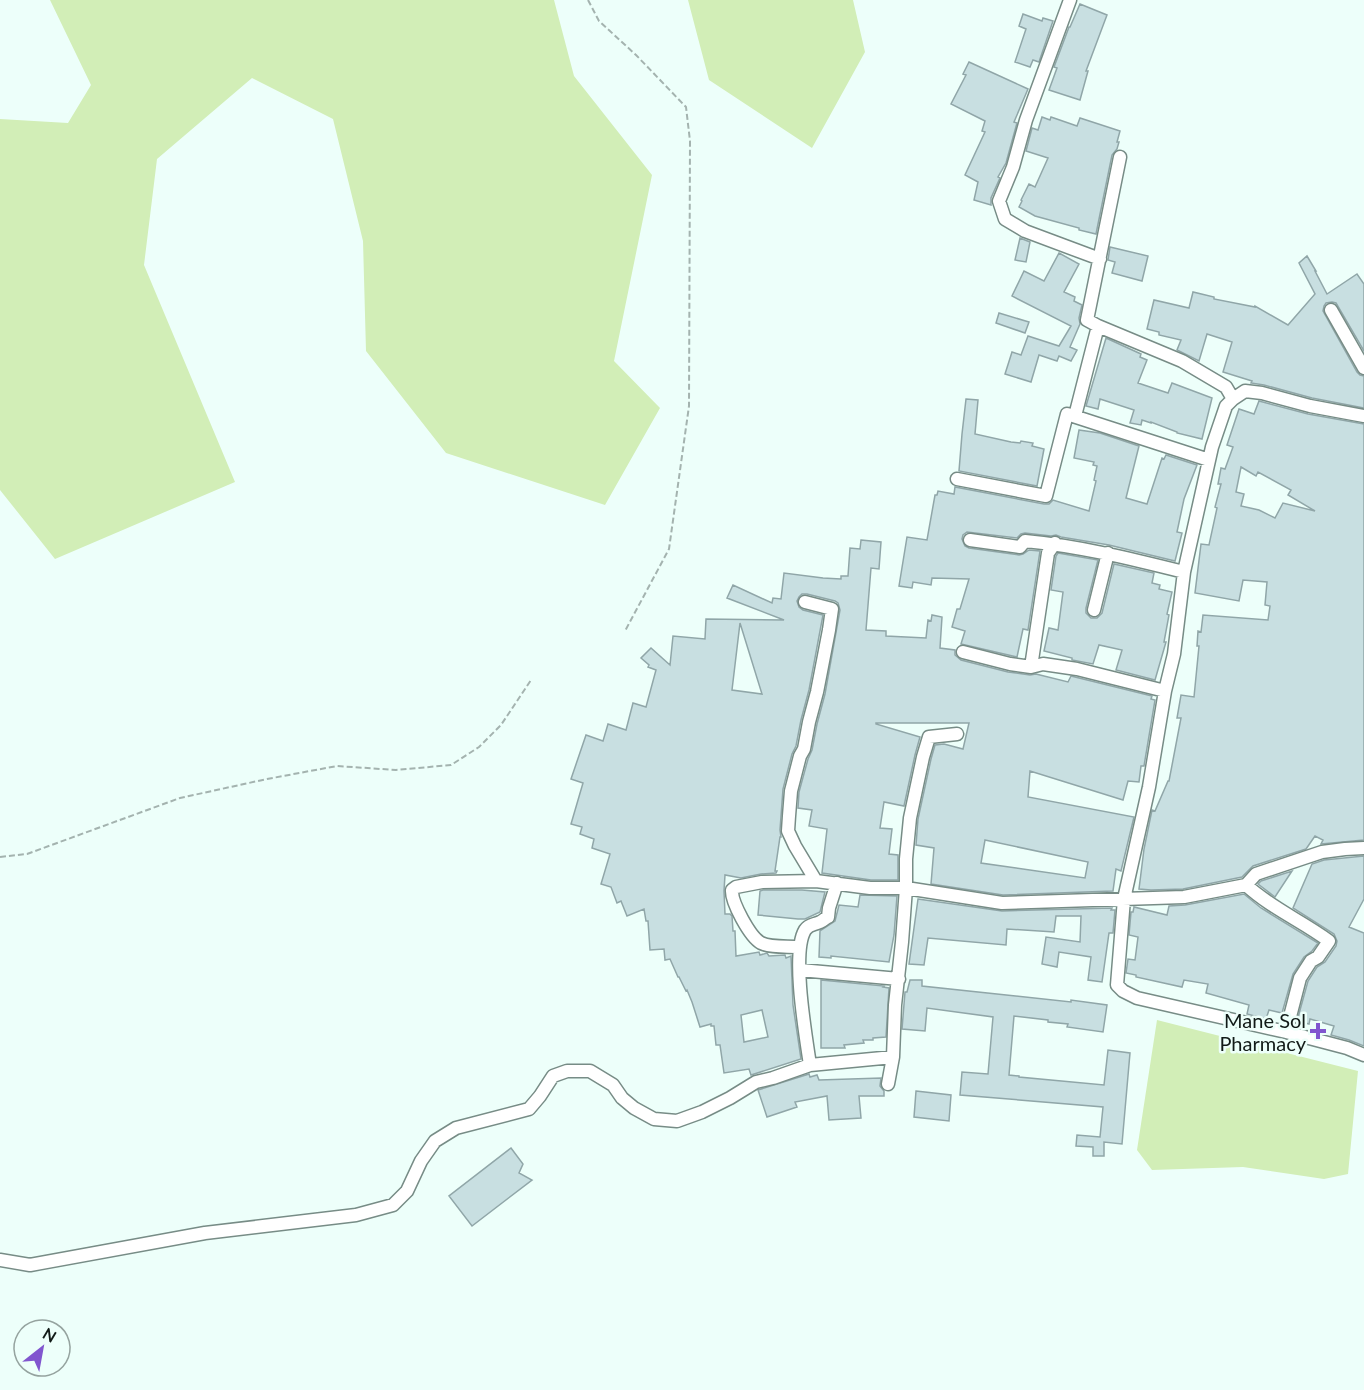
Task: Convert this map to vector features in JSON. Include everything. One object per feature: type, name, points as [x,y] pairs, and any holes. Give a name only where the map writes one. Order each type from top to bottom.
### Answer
[{"type":"street","points":[[1070,0],[1026,120],[1013,167],[999,201],[1005,219],[1025,231],[1100,259]]},
{"type":"street","points":[[1120,157],[1088,320],[1182,361],[1226,387],[1233,399]]},
{"type":"street","points":[[1331,310],[1364,368]]},
{"type":"street","points":[[1075,416],[1098,326]]},
{"type":"street","points":[[1364,416],[1262,393],[1245,392],[1226,405],[1209,460],[1184,572],[1174,654],[1165,691],[1149,787],[1124,899],[1118,985],[1137,998],[1286,1032],[1347,1048],[1364,1055]]},
{"type":"street","points":[[957,479],[1046,496],[1067,414],[1209,460]]},
{"type":"street","points":[[970,540],[1020,547],[1025,540],[1055,543],[1108,553],[1184,572]]},
{"type":"street","points":[[1031,667],[1048,553],[1055,543]]},
{"type":"street","points":[[1095,610],[1108,553]]},
{"type":"street","points":[[805,602],[832,609],[817,692],[804,749],[791,791],[788,831],[816,881]]},
{"type":"street","points":[[963,652],[1010,664],[1031,667],[1043,664],[1077,669],[1165,691]]},
{"type":"street","points":[[888,1084],[893,1057],[910,818],[922,757],[929,737],[957,734]]},
{"type":"street","points":[[799,947],[764,944],[755,939],[740,914],[732,890],[736,887],[762,882],[816,881],[870,888],[906,888],[1002,903],[1184,897],[1246,885],[1256,874],[1322,852],[1364,848]]},
{"type":"street","points":[[810,1065],[802,1004],[799,947],[805,929],[810,924],[818,923],[828,917],[837,883]]},
{"type":"street","points":[[1246,885],[1269,904],[1329,941],[1318,957],[1311,961],[1300,978],[1286,1032]]},
{"type":"street","points":[[800,970],[899,979]]},
{"type":"street","points":[[0,1260],[30,1265],[205,1233],[356,1215],[393,1205],[407,1191],[421,1161],[435,1141],[456,1128],[529,1108],[553,1076],[567,1071],[590,1071],[614,1085],[622,1098],[634,1108],[654,1119],[677,1121],[702,1112],[756,1082],[810,1065],[893,1057]]},
{"type":"path","points":[[588,0],[598,21],[636,55],[686,107],[690,141],[689,406],[669,549],[625,631]]},
{"type":"path","points":[[0,857],[27,854],[180,798],[267,779],[337,766],[396,770],[451,765],[479,747],[501,726],[531,680]]},
{"type":"green space","points":[[50,0],[554,0],[574,76],[652,175],[614,361],[660,408],[605,505],[446,453],[366,351],[363,241],[333,119],[252,78],[157,159],[144,265],[235,482],[55,559],[0,490],[0,119],[68,123],[91,85]]},
{"type":"green space","points":[[688,0],[853,0],[865,52],[812,148],[709,80]]},
{"type":"green space","points":[[1157,1020],[1358,1071],[1348,1174],[1324,1179],[1243,1167],[1152,1170],[1137,1150]]},
{"type":"building","points":[[1080,4],[1107,15],[1086,71],[1088,71],[1080,100],[1049,90],[1057,68],[1054,67]]},
{"type":"building","points":[[1023,14],[1042,21],[1043,18],[1053,21],[1039,62],[1033,60],[1030,67],[1015,62],[1026,29],[1019,26]]},
{"type":"building","points":[[969,62],[1028,89],[1014,122],[1017,123],[1006,163],[998,177],[1000,178],[991,198],[991,205],[974,200],[978,182],[965,175],[985,132],[982,131],[985,121],[951,104],[966,75],[963,74]]},
{"type":"building","points":[[1042,117],[1050,120],[1051,117],[1077,126],[1080,118],[1120,131],[1117,149],[1112,155],[1096,234],[1035,216],[1019,207],[1029,184],[1035,187],[1048,158],[1026,151],[1032,128],[1038,130]]},
{"type":"building","points":[[1020,238],[1030,242],[1026,262],[1015,260]]},
{"type":"building","points":[[1110,247],[1148,256],[1142,281],[1112,273],[1115,262],[1108,260]]},
{"type":"building","points":[[1059,253],[1079,264],[1064,292],[1075,297],[1074,301],[1082,305],[1080,324],[1070,347],[1077,350],[1071,361],[1059,356],[1057,361],[1039,355],[1031,382],[1005,374],[1012,352],[1021,355],[1028,336],[1059,346],[1071,326],[1012,296],[1024,271],[1044,281]]},
{"type":"building","points":[[1307,256],[1327,294],[1357,274],[1364,284],[1364,351],[1336,303],[1326,303],[1323,311],[1357,372],[1364,376],[1364,408],[1251,383],[1252,381],[1223,372],[1232,342],[1207,334],[1199,361],[1177,350],[1181,340],[1159,335],[1159,332],[1147,329],[1154,300],[1189,308],[1193,292],[1214,297],[1214,299],[1255,306],[1288,325],[1315,294],[1299,263]]},
{"type":"building","points":[[999,313],[1029,322],[1025,333],[996,323]]},
{"type":"building","points":[[1106,338],[1141,354],[1140,357],[1147,360],[1138,383],[1168,393],[1172,383],[1212,398],[1202,439],[1177,433],[1142,420],[1141,425],[1130,423],[1134,410],[1100,399],[1098,409],[1086,406]]},
{"type":"building","points":[[966,399],[978,400],[975,434],[1011,442],[1033,443],[1032,446],[1044,449],[1037,486],[959,471]]},
{"type":"building","points":[[1259,401],[1308,414],[1364,424],[1364,840],[1321,844],[1323,840],[1315,836],[1306,849],[1253,866],[1242,877],[1183,889],[1139,889],[1152,810],[1155,811],[1169,781],[1181,718],[1177,718],[1181,695],[1194,697],[1199,646],[1197,646],[1198,631],[1201,632],[1203,615],[1268,620],[1270,606],[1265,605],[1267,582],[1243,580],[1239,601],[1195,593],[1201,544],[1209,545],[1221,484],[1218,484],[1221,468],[1225,469],[1233,447],[1227,445],[1239,409],[1254,414]],"holes":[[[1241,467],[1256,476],[1258,472],[1291,490],[1288,495],[1315,511],[1283,503],[1275,518],[1259,510],[1241,506],[1244,494],[1236,492]]]},
{"type":"building","points":[[1079,430],[1100,433],[1139,446],[1126,498],[1147,504],[1162,458],[1164,459],[1166,455],[1197,465],[1184,499],[1177,532],[1182,533],[1175,561],[1056,535],[1025,533],[1017,538],[967,532],[962,539],[965,546],[969,548],[1019,555],[1029,550],[1040,551],[1028,630],[1023,629],[1017,657],[961,644],[965,631],[952,627],[969,579],[932,578],[931,585],[913,582],[912,588],[899,586],[907,537],[927,540],[935,495],[938,491],[954,494],[955,487],[1044,504],[1049,504],[1053,500],[1089,511],[1097,466],[1093,465],[1094,462],[1074,458]]},
{"type":"building","points":[[861,540],[881,542],[879,569],[871,568],[866,630],[886,631],[886,636],[926,638],[928,620],[931,621],[932,615],[942,617],[940,648],[955,650],[955,655],[961,660],[1008,672],[1036,674],[1068,682],[1071,676],[1152,696],[1151,699],[1155,700],[1144,766],[1141,766],[1139,782],[1128,781],[1123,800],[1030,771],[1028,797],[1134,817],[1121,871],[1116,869],[1113,891],[1003,895],[931,884],[934,848],[916,845],[918,819],[931,759],[935,745],[944,744],[963,749],[969,723],[876,723],[920,737],[904,806],[884,802],[880,828],[892,829],[889,854],[898,855],[898,880],[871,880],[822,873],[827,829],[809,826],[812,810],[798,808],[799,792],[825,694],[840,610],[835,601],[802,594],[797,601],[799,607],[823,615],[809,690],[783,789],[781,837],[775,871],[777,871],[741,878],[725,875],[724,891],[725,914],[732,916],[733,931],[735,931],[736,956],[759,952],[760,955],[767,953],[769,956],[785,955],[786,958],[791,956],[793,1005],[801,1059],[751,1075],[749,1069],[724,1073],[720,1045],[716,1045],[714,1026],[711,1024],[700,1027],[687,990],[670,959],[665,960],[664,949],[650,950],[648,921],[646,921],[644,909],[627,916],[621,901],[617,903],[611,887],[601,884],[610,854],[592,848],[594,839],[580,834],[582,827],[571,824],[583,783],[571,779],[586,735],[603,741],[608,724],[626,730],[633,703],[646,707],[656,670],[648,667],[649,665],[641,658],[651,648],[670,665],[673,636],[705,639],[706,619],[784,620],[727,598],[733,585],[772,603],[773,598],[781,599],[784,573],[841,579],[841,576],[848,576],[850,548],[860,549]],"holes":[[[740,623],[762,694],[732,690]],[[985,840],[1088,862],[1085,878],[981,863]],[[762,1010],[768,1037],[744,1042],[741,1015]]]},
{"type":"building","points":[[1058,553],[1098,560],[1086,608],[1086,613],[1091,618],[1097,618],[1102,613],[1114,564],[1154,573],[1152,583],[1160,585],[1159,589],[1172,592],[1167,614],[1169,615],[1164,642],[1166,642],[1155,680],[1116,670],[1122,650],[1099,645],[1093,664],[1044,651],[1049,628],[1058,630],[1063,592],[1051,590]]},
{"type":"building","points":[[1364,856],[1364,899],[1349,927],[1364,933],[1364,1046],[1331,1035],[1334,1026],[1310,1019],[1309,1024],[1297,1021],[1308,981],[1317,967],[1325,962],[1337,941],[1334,934],[1293,908],[1312,864],[1324,860]]},
{"type":"building","points":[[1292,871],[1275,897],[1258,884],[1261,881]]},
{"type":"building","points":[[760,891],[825,892],[820,912],[805,919],[798,919],[758,915]]},
{"type":"building","points":[[1244,894],[1261,908],[1318,943],[1304,957],[1293,974],[1282,1013],[1269,1010],[1266,1019],[1247,1014],[1249,1005],[1206,993],[1208,984],[1184,980],[1182,987],[1126,973],[1128,959],[1135,960],[1138,937],[1129,935],[1131,912],[1134,907],[1167,915],[1169,906]]},
{"type":"building","points":[[860,895],[897,896],[889,962],[831,956],[831,958],[819,957],[820,931],[835,921],[839,905],[858,907]]},
{"type":"building","points":[[918,899],[1002,911],[1112,908],[1111,910],[1115,910],[1113,933],[1109,933],[1102,982],[1088,980],[1091,957],[1059,952],[1057,967],[1042,964],[1046,937],[1080,942],[1081,916],[1056,916],[1054,932],[1007,929],[1006,945],[928,938],[924,965],[909,964]]},
{"type":"building","points":[[821,980],[889,988],[886,1037],[844,1045],[845,1048],[821,1048]]},
{"type":"building","points":[[910,980],[922,980],[922,986],[1107,1005],[1103,1032],[1067,1027],[1068,1024],[1048,1022],[1048,1020],[1014,1016],[1009,1075],[1104,1085],[1108,1050],[1130,1053],[1122,1144],[1104,1142],[1104,1156],[1093,1156],[1093,1147],[1076,1146],[1077,1135],[1100,1137],[1103,1107],[960,1095],[962,1072],[988,1074],[993,1017],[927,1008],[925,1031],[902,1029],[905,992],[907,992]]},
{"type":"building","points":[[809,1074],[810,1077],[817,1075],[819,1080],[881,1078],[880,1086],[884,1091],[884,1096],[859,1096],[861,1118],[829,1120],[827,1096],[795,1102],[797,1107],[767,1117],[758,1090]]},
{"type":"building","points":[[916,1091],[951,1095],[949,1121],[914,1117]]},
{"type":"building","points":[[511,1148],[523,1164],[519,1173],[532,1180],[472,1226],[449,1196]]},
{"type":"place","name":"Mane Sol Pharmacy","points":[[1318,1031]]}]
